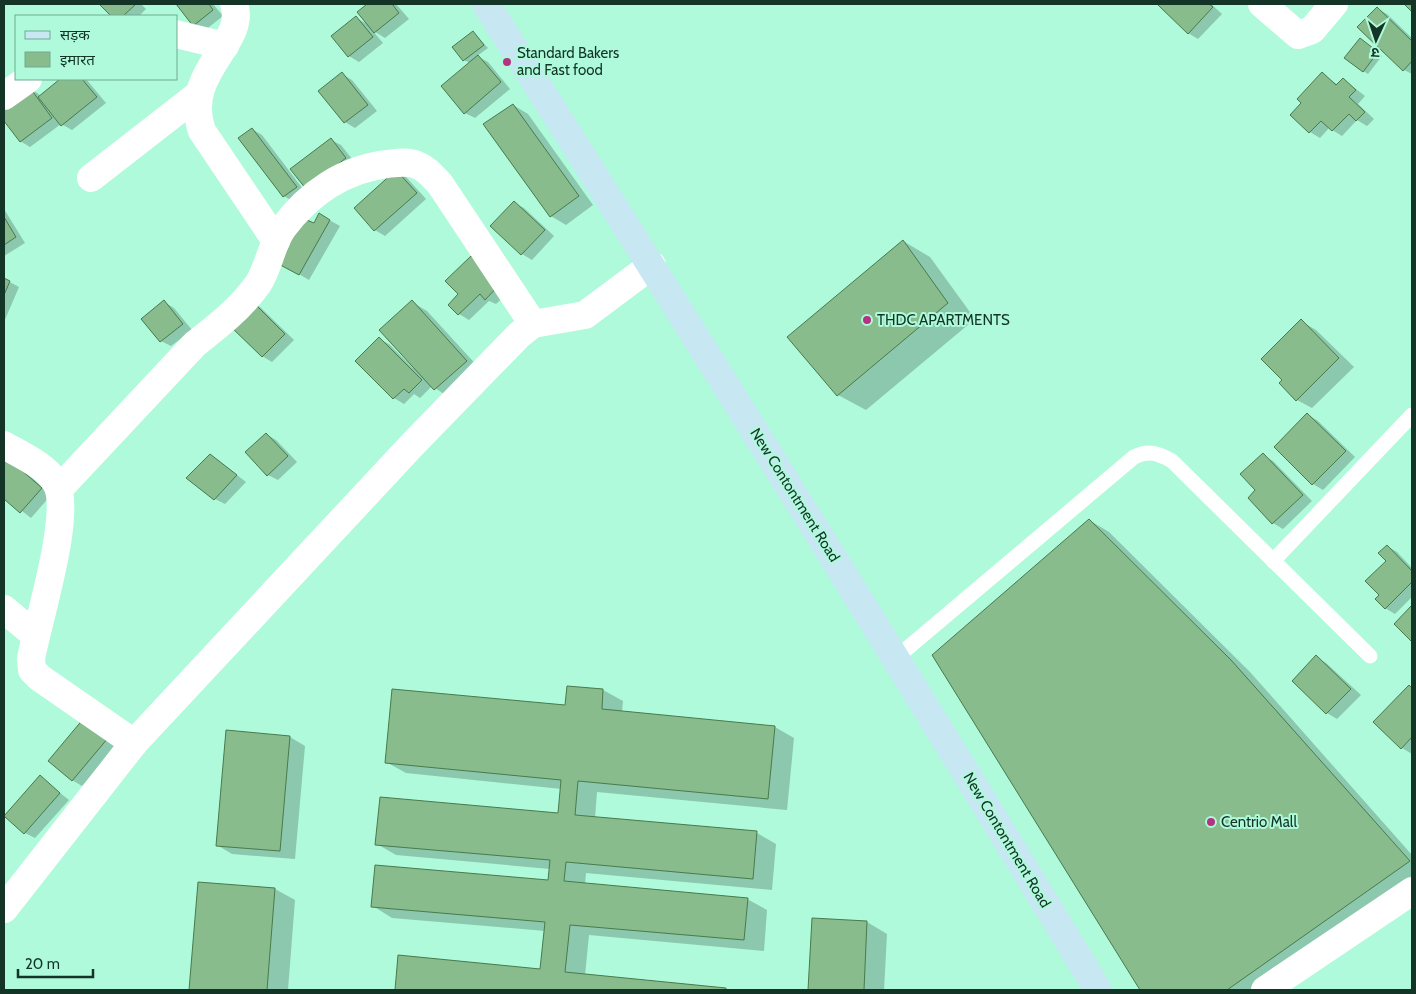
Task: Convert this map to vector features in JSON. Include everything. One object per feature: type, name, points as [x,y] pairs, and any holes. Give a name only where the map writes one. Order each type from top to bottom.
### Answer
[{"type":"street","points":[[234,4],[236,10],[235,22],[224,46],[208,69],[199,94],[198,121],[202,131],[276,241]]},
{"type":"street","name":"New Contontment Road","points":[[486,4],[652,265],[896,657],[1098,990]]},
{"type":"street","points":[[1262,4],[1298,35],[1312,30],[1334,4]]},
{"type":"street","points":[[178,34],[224,46]]},
{"type":"street","points":[[4,96],[27,80]]},
{"type":"street","points":[[91,178],[199,94]]},
{"type":"street","points":[[59,489],[195,344],[239,307],[265,272],[276,241],[293,215],[312,195],[331,182],[378,165],[398,162],[416,164],[429,172],[440,184],[533,324]]},
{"type":"street","points":[[4,909],[134,743],[412,445],[519,335],[533,324],[585,315],[652,265]]},
{"type":"street","points":[[4,445],[32,461],[50,475],[59,489],[60,510],[55,551],[30,659],[32,670],[40,678],[134,743]]},
{"type":"street","points":[[4,609],[35,636]]},
{"type":"street","points":[[1264,990],[1412,891]]},
{"type":"lane","points":[[1273,561],[1412,415]]},
{"type":"lane","points":[[896,657],[1134,457],[1144,452],[1159,454],[1172,461],[1370,656]]},
{"type":"building","points":[[99,4],[136,4],[124,15],[110,15]]},
{"type":"building","points":[[176,4],[209,4],[213,10],[193,26]]},
{"type":"building","points":[[367,4],[392,4],[399,13],[374,33],[357,12]]},
{"type":"building","points":[[1157,4],[1209,4],[1213,7],[1188,34]]},
{"type":"building","points":[[1404,4],[1412,4],[1412,12]]},
{"type":"building","points":[[1377,7],[1412,41],[1412,61],[1403,71],[1357,27]]},
{"type":"building","points":[[356,16],[373,37],[348,57],[331,36]]},
{"type":"building","points":[[473,31],[484,45],[463,61],[452,47]]},
{"type":"building","points":[[1360,38],[1378,52],[1363,72],[1344,58]]},
{"type":"building","points":[[478,55],[501,82],[464,114],[441,86]]},
{"type":"building","points":[[342,72],[368,105],[344,123],[318,91]]},
{"type":"building","points":[[1322,72],[1336,85],[1343,78],[1356,90],[1349,97],[1365,112],[1356,121],[1349,114],[1332,131],[1321,121],[1309,133],[1290,115],[1301,103],[1297,99]]},
{"type":"building","points":[[59,80],[83,80],[97,97],[61,126],[38,97]]},
{"type":"building","points":[[28,85],[52,118],[20,142],[4,121],[4,102]]},
{"type":"building","points":[[513,104],[579,196],[550,217],[483,124]]},
{"type":"building","points":[[252,128],[297,187],[283,197],[238,138]]},
{"type":"building","points":[[331,138],[346,158],[306,189],[290,169]]},
{"type":"building","points":[[396,170],[417,193],[374,231],[354,208]]},
{"type":"building","points":[[514,201],[545,230],[521,255],[490,226]]},
{"type":"building","points":[[319,213],[330,220],[299,275],[273,261],[302,218],[314,223]]},
{"type":"building","points":[[4,217],[16,237],[4,245]]},
{"type":"building","name":"THDC APARTMENTS","points":[[903,240],[948,303],[837,396],[787,337]]},
{"type":"building","points":[[471,256],[499,285],[485,300],[480,294],[458,315],[448,305],[458,294],[445,281]]},
{"type":"building","points":[[4,278],[10,281],[4,295]]},
{"type":"building","points":[[250,299],[285,334],[262,357],[227,323]]},
{"type":"building","points":[[164,300],[183,324],[160,342],[141,319]]},
{"type":"building","points":[[412,300],[467,361],[434,390],[379,330]]},
{"type":"building","points":[[1301,319],[1339,358],[1296,401],[1279,383],[1282,380],[1261,359]]},
{"type":"building","points":[[379,337],[422,380],[409,393],[404,389],[393,399],[355,361]]},
{"type":"building","points":[[1307,413],[1346,451],[1312,485],[1274,447]]},
{"type":"building","points":[[266,433],[288,456],[267,476],[245,452]]},
{"type":"building","points":[[1263,453],[1303,495],[1272,524],[1248,498],[1255,490],[1240,474]]},
{"type":"building","points":[[210,454],[237,475],[214,500],[186,478]]},
{"type":"building","points":[[4,455],[42,488],[20,513],[4,499]]},
{"type":"building","points":[[1089,519],[1231,660],[1410,861],[1227,990],[1140,990],[932,655]]},
{"type":"building","points":[[1387,545],[1412,571],[1412,582],[1385,609],[1375,599],[1379,595],[1365,581],[1386,561],[1378,553]]},
{"type":"building","points":[[1412,605],[1412,642],[1394,624]]},
{"type":"building","points":[[1316,655],[1351,689],[1326,714],[1292,681]]},
{"type":"building","points":[[1409,685],[1412,688],[1412,737],[1401,749],[1373,722]]},
{"type":"building","points":[[567,686],[603,689],[602,709],[775,726],[768,799],[578,781],[575,815],[757,831],[753,879],[566,862],[564,881],[748,898],[744,940],[570,925],[565,972],[726,988],[726,990],[395,990],[398,955],[540,969],[545,922],[371,907],[375,865],[548,880],[550,860],[375,845],[380,797],[558,813],[561,780],[385,763],[392,689],[565,705]]},
{"type":"building","points":[[84,718],[108,738],[72,781],[48,761]]},
{"type":"building","points":[[226,730],[290,736],[280,851],[216,846]]},
{"type":"building","points":[[40,775],[60,793],[24,834],[4,816]]},
{"type":"building","points":[[198,882],[275,888],[267,990],[189,990]]},
{"type":"building","points":[[812,918],[867,921],[864,990],[808,990]]},
{"type":"place","name":"Standard Bakers and Fast food","points":[[507,62]]},
{"type":"place","name":"THDC APARTMENTS","points":[[867,320]]},
{"type":"place","name":"Centrio Mall","points":[[1211,822]]}]
